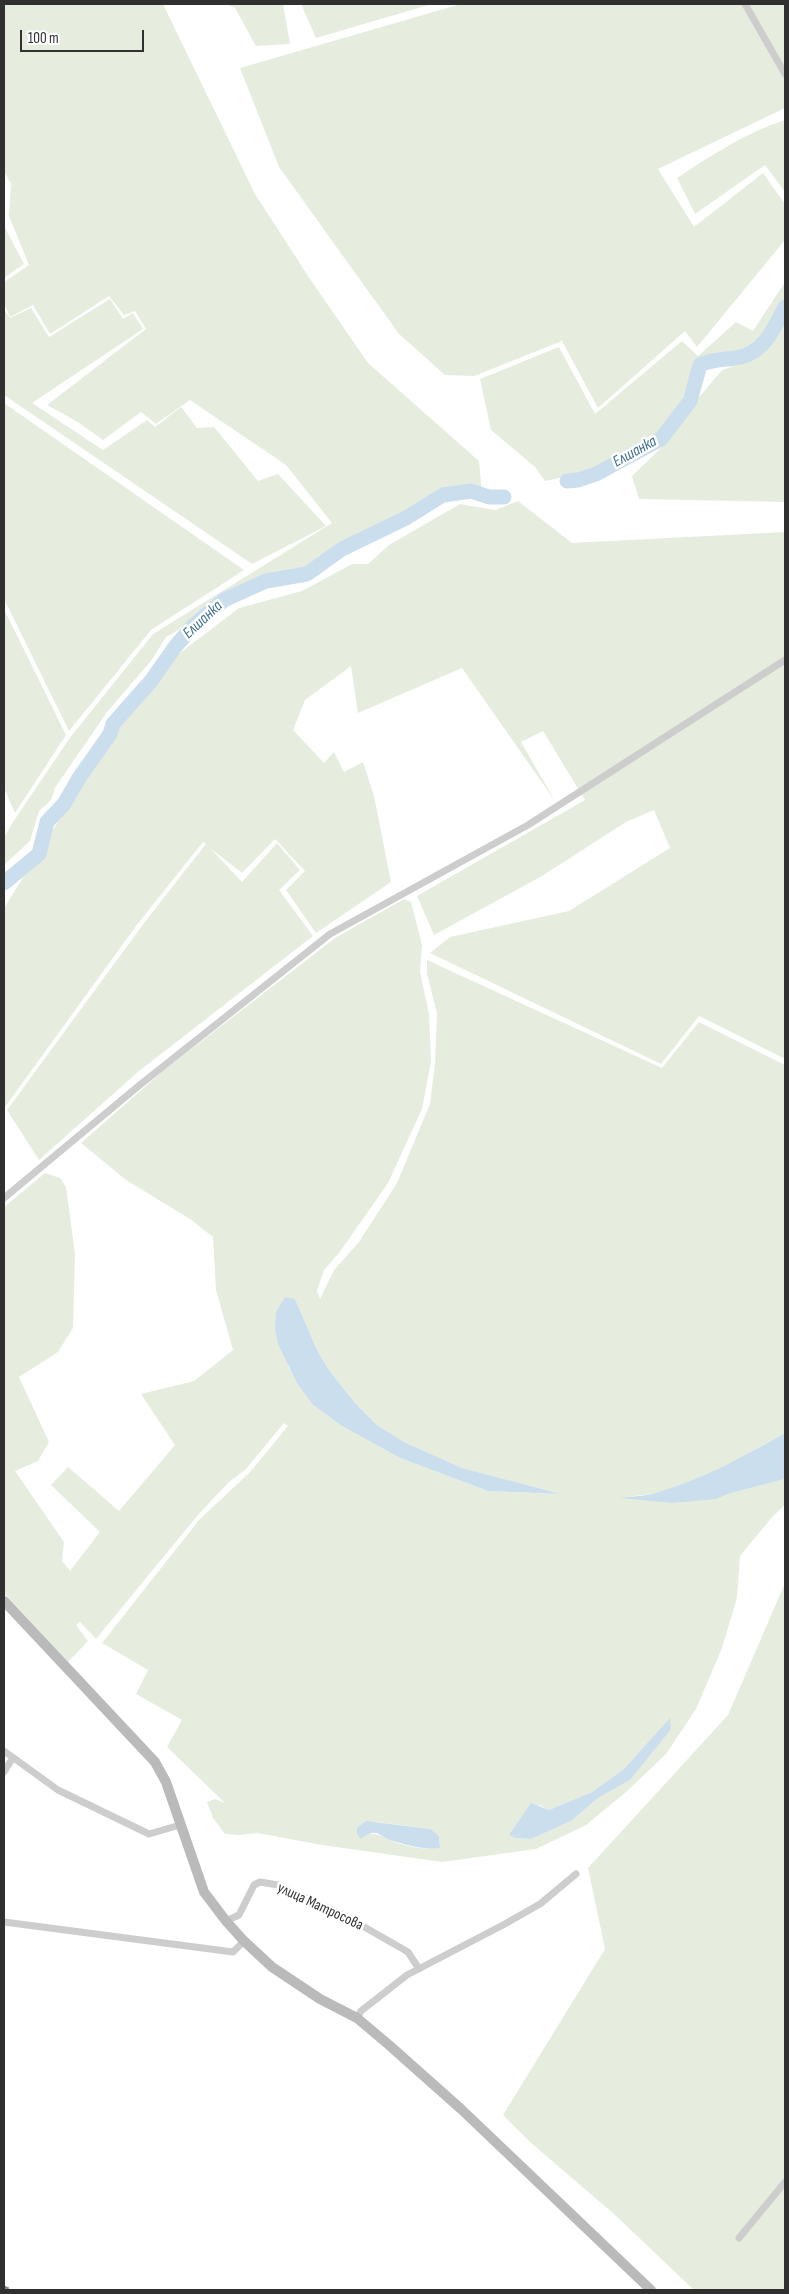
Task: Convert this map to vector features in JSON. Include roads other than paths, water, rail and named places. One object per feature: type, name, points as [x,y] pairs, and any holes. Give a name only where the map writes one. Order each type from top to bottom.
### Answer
[{"type":"main road","points":[[4,1601],[155,1762],[166,1782],[204,1892],[244,1941],[272,1967],[320,1999],[358,2018],[461,2109],[652,2290]]},
{"type":"street","points":[[745,4],[785,74]]},
{"type":"street","points":[[4,1198],[141,1084],[330,934],[528,825],[785,660]]},
{"type":"street","points":[[4,1751],[12,1759],[58,1790],[149,1834],[180,1825]]},
{"type":"street","points":[[4,1772],[12,1759]]},
{"type":"street","points":[[358,2018],[361,2011],[407,1975],[540,1904],[576,1874]]},
{"type":"street","name":"улица Матросова","points":[[226,1921],[239,1915],[254,1885],[260,1882],[278,1885],[346,1917],[408,1952],[420,1969]]},
{"type":"street","points":[[4,1922],[232,1952],[244,1941]]},
{"type":"street","points":[[739,2238],[785,2182]]},
{"type":"water","points":[[285,1297],[295,1299],[318,1352],[329,1370],[355,1403],[377,1425],[404,1442],[462,1468],[560,1494],[488,1491],[400,1458],[342,1426],[313,1405],[297,1383],[278,1344],[275,1329],[276,1312]]},
{"type":"water","points":[[785,1433],[785,1479],[731,1493],[716,1499],[672,1503],[620,1498],[657,1493],[694,1480],[740,1458]]},
{"type":"water","points":[[670,1718],[671,1729],[630,1780],[598,1798],[571,1821],[531,1839],[516,1838],[509,1835],[531,1803],[549,1810],[592,1792],[624,1769]]},
{"type":"water","points":[[366,1821],[431,1829],[439,1836],[440,1848],[421,1848],[408,1845],[390,1840],[376,1833],[361,1839],[357,1834],[357,1828]]},
{"type":"waterway","name":"Елшанка","points":[[567,481],[578,480],[596,474],[661,439],[690,401],[700,365],[745,356],[753,352],[772,332],[785,307]]},
{"type":"waterway","name":"Елшанка","points":[[4,883],[39,854],[47,822],[64,804],[79,778],[110,734],[113,724],[151,681],[175,647],[193,626],[224,600],[266,581],[307,574],[342,549],[406,518],[443,495],[471,491],[489,497],[504,497]]},
{"type":"railway","points":[[4,2287],[12,2290]]}]
